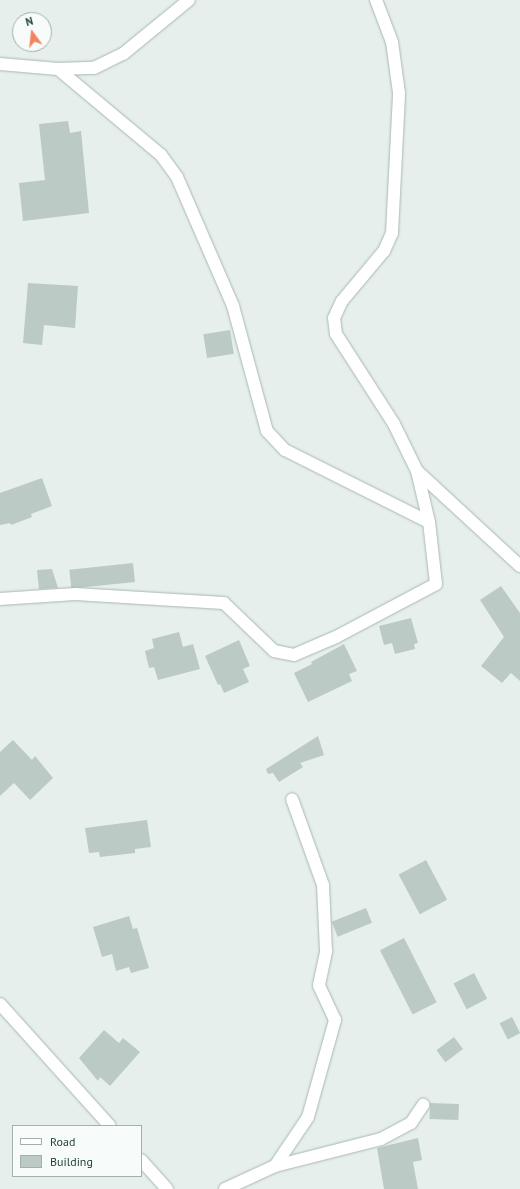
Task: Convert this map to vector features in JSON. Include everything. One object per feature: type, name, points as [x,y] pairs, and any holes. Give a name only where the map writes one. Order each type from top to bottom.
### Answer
[{"type":"street","points":[[0,64],[58,69],[94,68],[123,54],[189,0]]},
{"type":"street","points":[[0,600],[74,594],[224,603],[274,651],[294,655],[336,637],[436,584],[429,522],[416,471],[394,424],[336,334],[334,318],[342,301],[384,251],[392,233],[399,93],[392,42],[378,1]]},
{"type":"street","points":[[58,69],[161,155],[177,177],[233,306],[267,430],[285,450],[429,522]]},
{"type":"street","points":[[416,471],[520,566]]},
{"type":"street","points":[[274,1166],[308,1117],[335,1020],[319,985],[326,951],[323,885],[292,799]]},
{"type":"street","points":[[0,1004],[109,1125]]},
{"type":"street","points":[[226,1189],[274,1166],[382,1139],[411,1123],[423,1105]]},
{"type":"street","points":[[142,1161],[167,1189]]},
{"type":"building","points":[[68,121],[70,133],[81,131],[89,213],[23,221],[19,183],[45,180],[39,124]]},
{"type":"building","points":[[28,283],[78,286],[75,328],[44,325],[42,345],[23,343]]},
{"type":"building","points":[[230,330],[234,354],[207,358],[203,334]]},
{"type":"building","points":[[42,478],[52,506],[31,514],[32,517],[11,525],[10,523],[0,525],[0,493]]},
{"type":"building","points":[[133,563],[135,582],[71,589],[69,570]]},
{"type":"building","points":[[52,569],[58,588],[39,589],[37,570]]},
{"type":"building","points":[[501,586],[520,613],[520,681],[511,673],[502,683],[481,666],[504,637],[480,600]]},
{"type":"building","points":[[411,618],[418,643],[414,644],[415,649],[395,654],[392,643],[384,645],[379,626]]},
{"type":"building","points":[[179,632],[183,647],[193,644],[200,669],[158,680],[154,667],[149,668],[145,651],[154,648],[152,639]]},
{"type":"building","points":[[239,640],[250,666],[243,669],[249,682],[224,693],[220,684],[218,685],[205,656]]},
{"type":"building","points":[[344,644],[357,671],[349,674],[352,681],[308,702],[294,673],[312,664],[311,662]]},
{"type":"building","points":[[318,736],[324,755],[300,763],[303,767],[279,782],[273,773],[268,774],[266,769]]},
{"type":"building","points":[[13,740],[32,760],[35,756],[53,778],[30,800],[14,783],[0,796],[0,752]]},
{"type":"building","points":[[147,820],[151,847],[135,849],[135,853],[100,857],[99,852],[89,853],[85,828]]},
{"type":"building","points":[[426,860],[447,900],[420,914],[399,875]]},
{"type":"building","points":[[366,908],[372,923],[338,937],[332,922]]},
{"type":"building","points":[[129,916],[133,929],[137,928],[149,968],[131,973],[129,967],[116,971],[112,954],[102,957],[93,927]]},
{"type":"building","points":[[404,938],[437,1002],[413,1014],[380,950]]},
{"type":"building","points":[[474,973],[487,999],[467,1009],[454,983]]},
{"type":"building","points":[[512,1017],[520,1033],[508,1039],[500,1023]]},
{"type":"building","points":[[104,1030],[119,1043],[123,1038],[140,1052],[110,1086],[100,1077],[98,1081],[79,1058]]},
{"type":"building","points":[[454,1037],[463,1049],[445,1062],[436,1050]]},
{"type":"building","points":[[430,1103],[459,1104],[458,1120],[429,1119]]},
{"type":"building","points":[[418,1138],[422,1160],[413,1162],[418,1189],[384,1189],[377,1148]]}]
